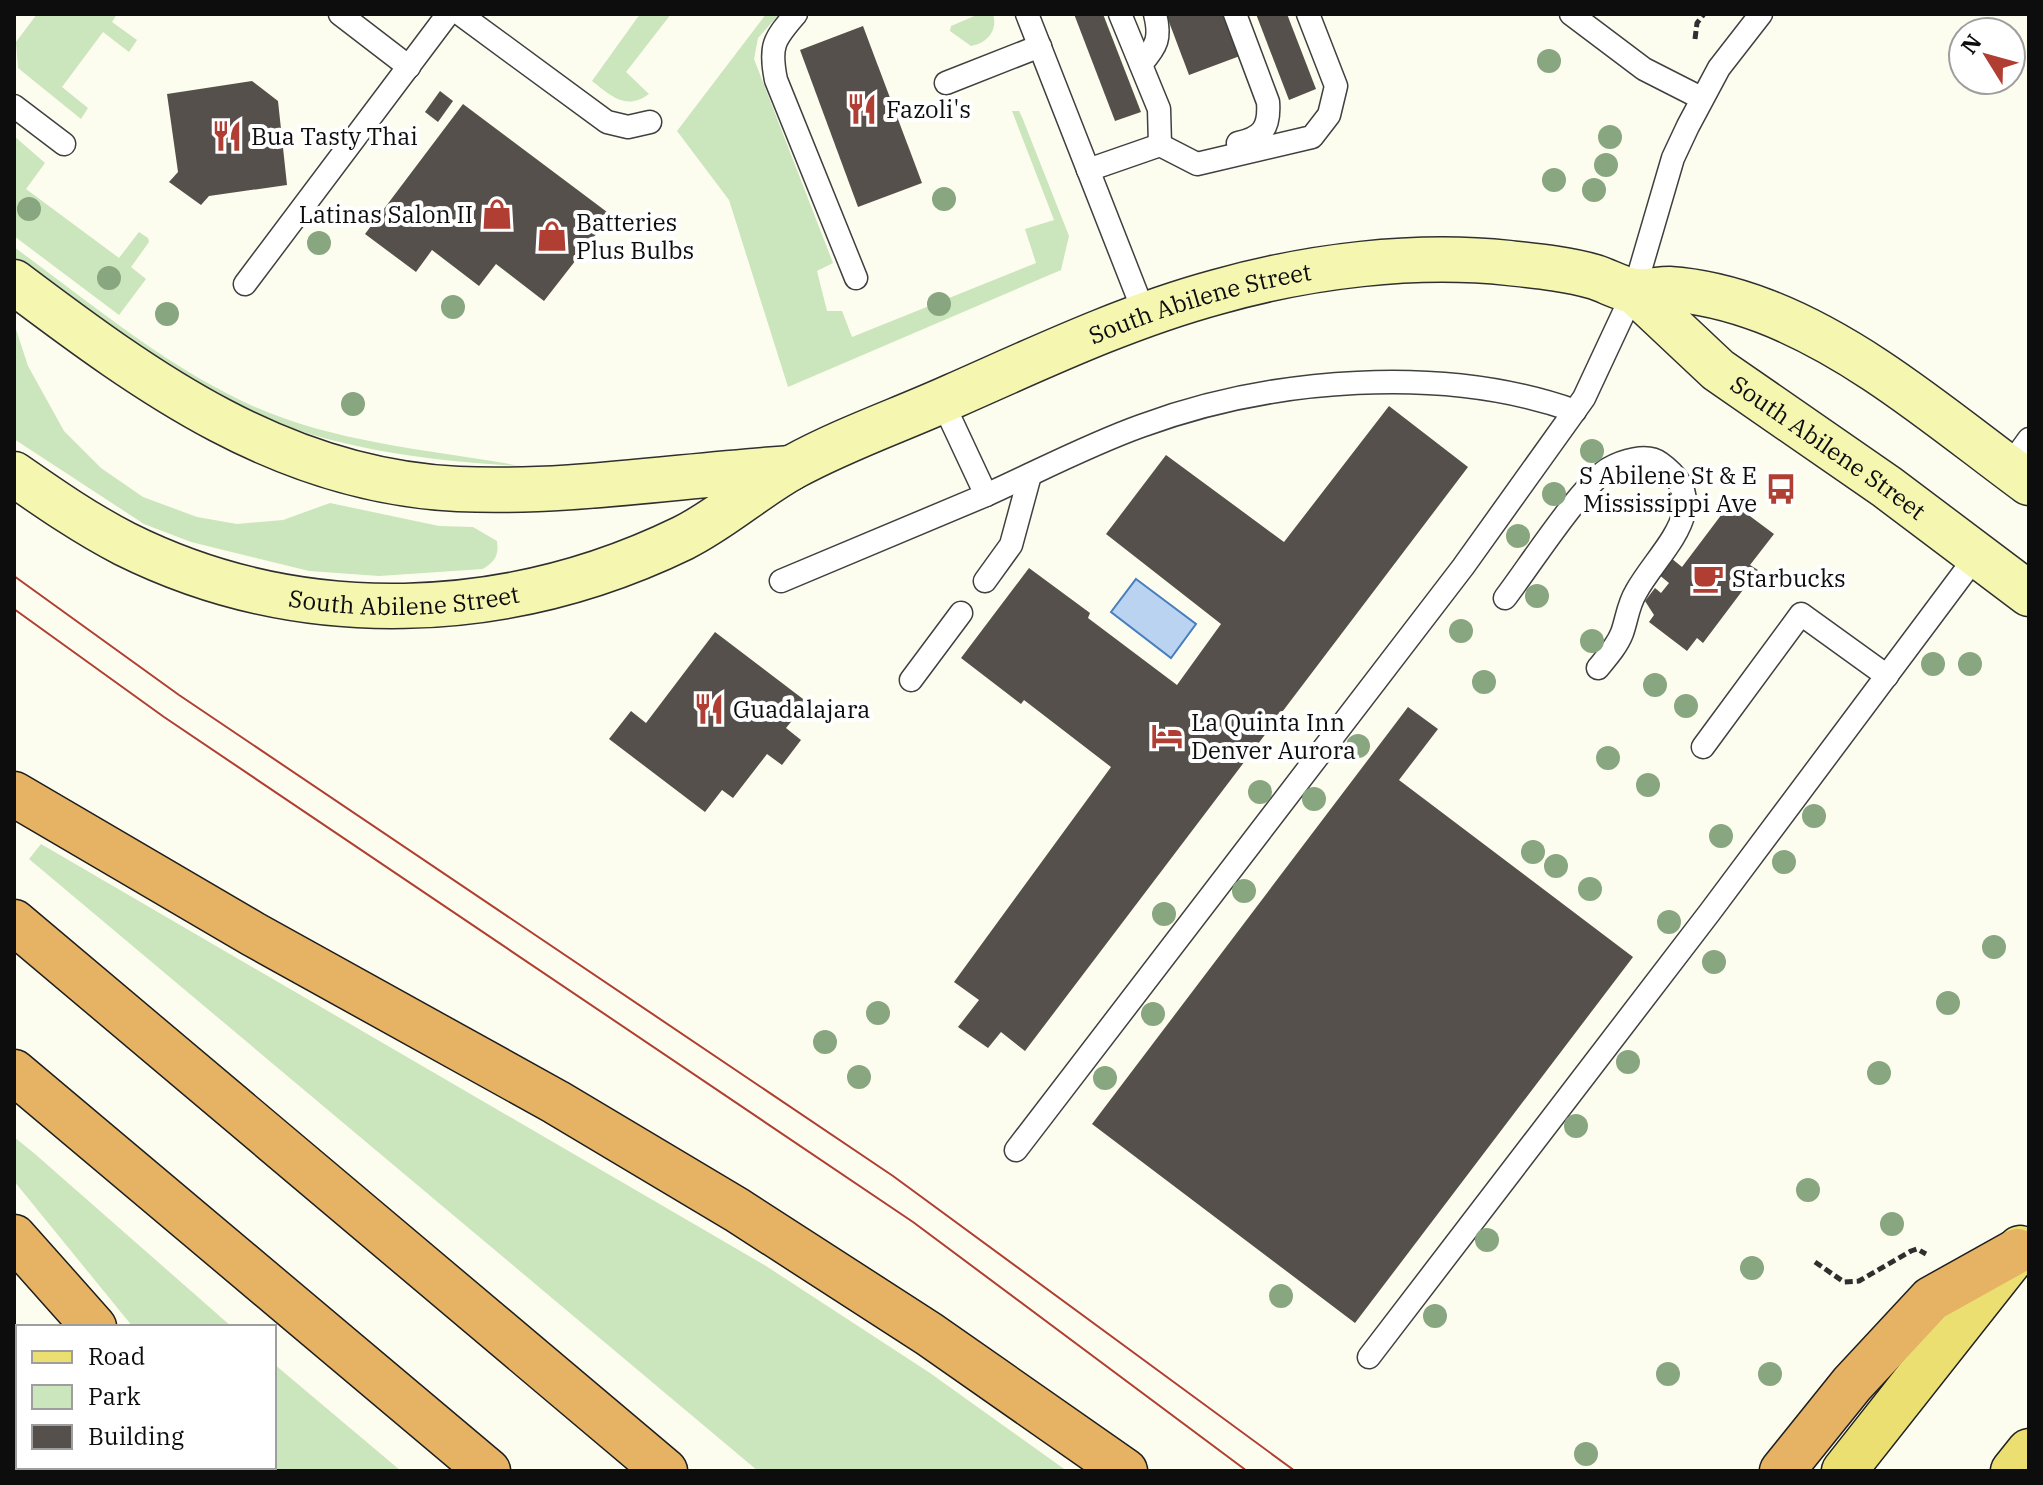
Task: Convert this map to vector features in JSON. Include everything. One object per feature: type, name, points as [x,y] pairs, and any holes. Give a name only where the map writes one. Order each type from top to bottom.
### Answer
[{"type":"highway","points":[[14,794],[725,1202],[866,1292],[1125,1471]]},
{"type":"highway","points":[[14,922],[665,1471]]},
{"type":"highway","points":[[14,1072],[488,1471]]},
{"type":"highway","points":[[14,1237],[92,1325]]},
{"type":"highway","points":[[1782,1471],[1852,1384],[1931,1299],[2023,1244]]},
{"type":"main road","name":"South Abilene Street","points":[[14,474],[94,527],[140,550],[194,571],[318,603],[392,608],[467,604],[535,592],[645,555],[722,517],[791,468],[1145,315],[1219,291],[1279,277],[1408,261],[1509,263],[1592,276],[1634,291],[1718,370],[2029,594]]},
{"type":"main road","name":"South Abilene Street","points":[[14,282],[107,352],[183,402],[268,444],[348,471],[456,489],[525,489],[791,468]]},
{"type":"main road","name":"South Abilene Street","points":[[1634,291],[1662,289],[1721,298],[1765,311],[1799,327],[2022,463]]},
{"type":"main road","points":[[1844,1471],[2023,1244]]},
{"type":"main road","points":[[2013,1471],[2029,1451]]},
{"type":"lane","points":[[340,14],[409,67]]},
{"type":"lane","points":[[245,284],[448,14]]},
{"type":"lane","points":[[460,14],[607,122],[628,127],[650,122]]},
{"type":"lane","points":[[796,14],[778,35],[770,53],[776,80],[856,278]]},
{"type":"lane","points":[[1027,14],[1145,315]]},
{"type":"lane","points":[[1120,14],[1159,109],[1160,145]]},
{"type":"lane","points":[[1141,64],[1157,46],[1159,32],[1155,14]]},
{"type":"lane","points":[[1182,156],[1255,140],[1266,129],[1268,102],[1235,14]]},
{"type":"lane","points":[[1088,170],[1160,145],[1197,164],[1312,137],[1329,115],[1336,86],[1308,14]]},
{"type":"lane","points":[[1571,14],[1644,69],[1701,98]]},
{"type":"lane","points":[[1016,1150],[1463,567],[1575,411],[1603,362],[1634,291],[1673,158],[1701,98],[1761,14]]},
{"type":"lane","points":[[946,83],[1040,46]]},
{"type":"lane","points":[[14,106],[64,144]]},
{"type":"lane","points":[[781,581],[986,495],[1139,426],[1202,406],[1338,384],[1426,381],[1527,394],[1575,411]]},
{"type":"lane","points":[[942,401],[986,495]]},
{"type":"lane","points":[[1505,598],[1585,492],[1607,470],[1629,460],[1655,459],[1673,472],[1685,497],[1685,513],[1670,547],[1637,589],[1621,635],[1598,668]]},
{"type":"lane","points":[[985,581],[1011,545],[1030,475]]},
{"type":"lane","points":[[1369,1357],[1977,555]]},
{"type":"lane","points":[[911,680],[961,613]]},
{"type":"lane","points":[[1703,747],[1801,614],[1887,676]]},
{"type":"path","points":[[1695,39],[1697,23],[1704,14]]},
{"type":"path","points":[[1815,1262],[1844,1282],[1859,1281],[1917,1249],[1928,1256]]},
{"type":"green space","points":[[37,14],[117,14],[112,22],[137,40],[129,52],[103,32],[62,87],[88,108],[81,119],[18,68],[16,42]]},
{"type":"green space","points":[[640,14],[671,14],[626,72],[649,94],[633,101],[619,100],[592,81]]},
{"type":"green space","points":[[766,14],[779,14],[758,38],[754,59],[833,263],[817,271],[827,311],[842,311],[852,337],[1036,263],[1025,229],[1054,220],[1012,111],[1019,111],[1022,117],[1069,236],[1061,270],[788,387],[729,200],[677,131]]},
{"type":"green space","points":[[979,14],[993,14],[994,20],[990,35],[982,42],[971,46],[950,31],[951,26]]},
{"type":"green space","points":[[14,136],[45,163],[26,189],[119,258],[139,232],[148,238],[149,242],[131,267],[146,279],[119,315],[14,236]]},
{"type":"green space","points":[[14,247],[153,349],[242,401],[275,415],[344,436],[521,466],[470,463],[372,449],[280,424],[235,406],[190,383],[112,333],[14,257]]},
{"type":"green space","points":[[14,323],[28,366],[64,431],[101,468],[143,497],[197,517],[237,524],[283,520],[330,503],[439,526],[473,527],[497,541],[495,558],[483,569],[379,576],[309,571],[191,542],[144,524],[14,439]]},
{"type":"green space","points":[[41,844],[766,1266],[930,1373],[1067,1471],[758,1471],[29,859]]},
{"type":"green space","points":[[14,1137],[230,1325],[131,1325],[14,1181]]},
{"type":"green space","points":[[276,1366],[401,1471],[258,1469],[276,1469]]},
{"type":"water","points":[[1136,579],[1196,624],[1171,658],[1111,612]]},
{"type":"building","points":[[1074,14],[1103,14],[1141,112],[1115,121]]},
{"type":"building","points":[[1166,14],[1243,14],[1256,50],[1189,75]]},
{"type":"building","points":[[1256,14],[1287,14],[1316,89],[1289,100]]},
{"type":"building","points":[[863,26],[922,183],[858,207],[800,50]]},
{"type":"building","name":"Bua Tasty Thai","points":[[252,81],[278,101],[287,185],[209,196],[201,205],[169,182],[178,172],[167,94]]},
{"type":"building","points":[[440,91],[453,101],[438,122],[425,112]]},
{"type":"building","points":[[463,104],[611,215],[544,301],[496,264],[479,286],[432,250],[416,272],[365,234]]},
{"type":"building","name":"La Quinta Inn Denver Aurora","points":[[1389,406],[1468,467],[1025,1051],[1001,1032],[988,1048],[958,1027],[979,1000],[954,982],[1111,767],[1024,700],[1021,704],[961,658],[1029,568],[1090,613],[1088,618],[1177,685],[1221,624],[1106,534],[1166,455],[1284,542]]},
{"type":"building","name":"Starbucks","points":[[1731,502],[1774,534],[1750,565],[1758,570],[1703,643],[1697,638],[1687,651],[1649,622],[1654,615],[1645,601],[1655,588],[1661,593],[1669,583],[1658,574],[1671,558],[1682,567]]},
{"type":"building","points":[[715,632],[807,702],[786,728],[801,740],[782,765],[767,754],[733,798],[722,790],[705,812],[609,739],[631,711],[646,723]]},
{"type":"building","points":[[1408,707],[1438,729],[1399,780],[1633,957],[1355,1323],[1092,1124]]},
{"type":"tram line","points":[[14,576],[179,695],[893,1176],[1295,1471]]},
{"type":"tram line","points":[[14,609],[164,717],[913,1222],[1247,1471]]},
{"type":"place","name":"Fazoli's","points":[[862,109]]},
{"type":"place","name":"Bua Tasty Thai","points":[[227,136]]},
{"type":"place","name":"Latinas Salon II","points":[[497,214]]},
{"type":"place","name":"Batteries Plus Bulbs","points":[[552,236]]},
{"type":"place","name":"S Abilene St & E Mississippi Ave","points":[[1781,489]]},
{"type":"place","name":"Starbucks","points":[[1708,578]]},
{"type":"place","name":"Guadalajara","points":[[709,709]]},
{"type":"place","name":"La Quinta Inn Denver Aurora","points":[[1167,736]]}]
